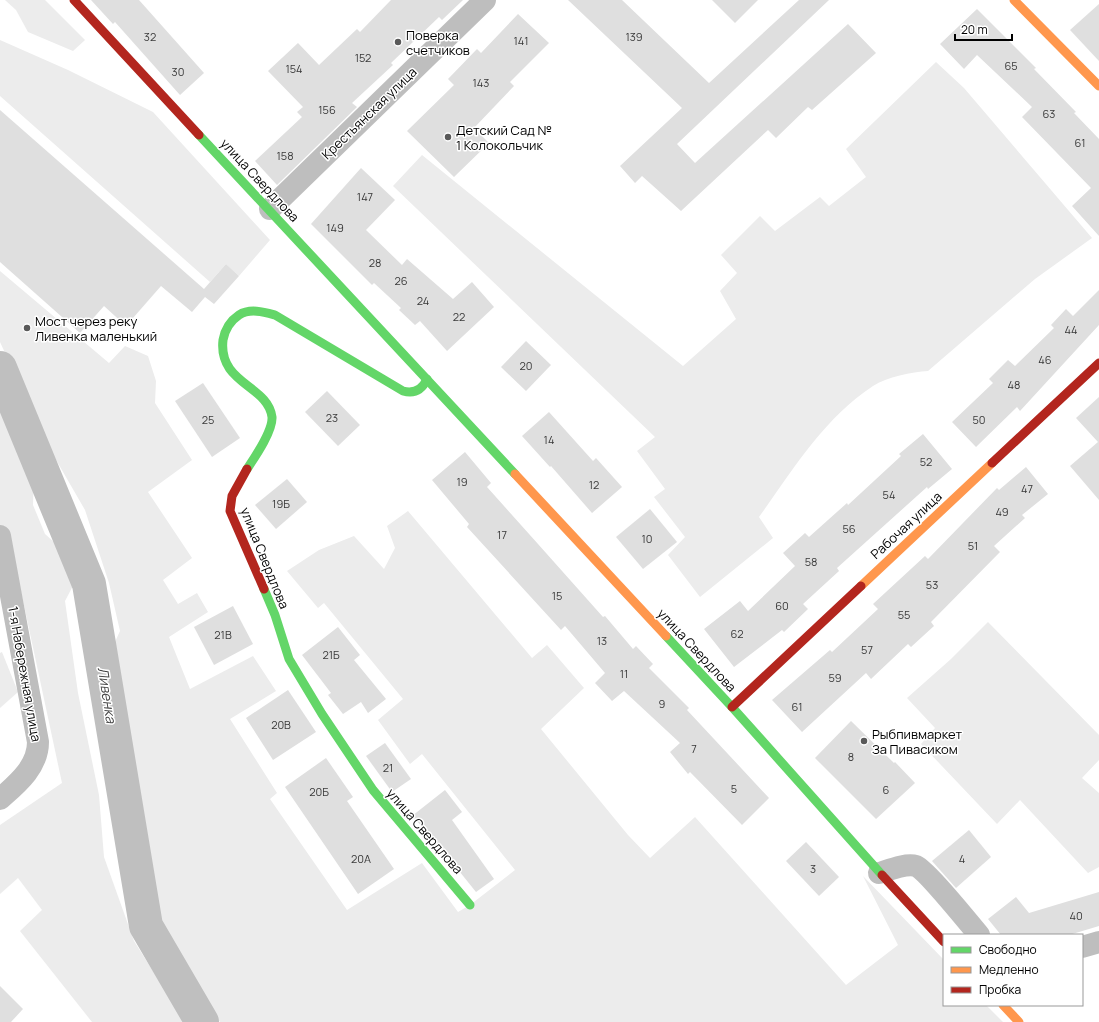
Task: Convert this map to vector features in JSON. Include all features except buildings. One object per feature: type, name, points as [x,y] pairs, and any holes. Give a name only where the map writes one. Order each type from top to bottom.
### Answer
[{"type":"street","name":"улица Свердлова","points":[[74,0],[732,707],[879,873],[943,941]]},
{"type":"street","name":"Крестьянская улица","points":[[270,210],[485,0]]},
{"type":"street","points":[[1014,0],[1099,86]]},
{"type":"street","name":"улица Свердлова","points":[[427,379],[425,384],[418,390],[412,392],[403,391],[268,312],[250,311],[242,314],[234,318],[223,334],[224,353],[230,368],[235,376],[258,392],[266,403],[272,417],[271,428],[263,439],[232,496],[230,511],[275,615],[289,659],[322,714],[373,790],[470,905]]},
{"type":"street","name":"Рабочая улица","points":[[732,707],[1099,363]]},
{"type":"street","name":"1-я Набережная улица","points":[[0,536],[38,747],[36,760],[32,768],[0,799]]},
{"type":"street","points":[[879,873],[910,866],[917,867],[928,877],[978,934]]},
{"type":"street","points":[[1083,946],[1099,942]]},
{"type":"street","points":[[1004,1006],[1019,1022]]},
{"type":"shaded area","points":[[5,0],[45,0],[85,40],[73,51],[28,32],[16,10]]},
{"type":"shaded area","points":[[0,40],[68,70],[153,112],[270,240],[239,276],[226,264],[210,282],[0,96]]},
{"type":"shaded area","points":[[936,62],[964,88],[1092,238],[1035,279],[928,371],[915,372],[885,380],[873,386],[855,399],[824,429],[810,446],[759,517],[773,538],[700,597],[668,555],[685,537],[654,497],[665,489],[637,451],[655,437],[393,186],[422,155],[683,366],[736,319],[720,291],[737,273],[721,255],[760,216],[775,231],[820,197],[829,206],[866,177],[846,149]]},
{"type":"shaded area","points":[[0,271],[109,363],[125,346],[148,356],[156,381],[155,403],[192,460],[148,492],[192,558],[163,580],[178,604],[197,593],[208,612],[169,637],[190,689],[253,656],[276,691],[230,719],[277,793],[270,799],[347,910],[422,863],[458,912],[470,905],[515,870],[422,754],[410,764],[378,720],[403,699],[324,603],[318,608],[287,571],[319,550],[354,536],[384,569],[395,548],[387,526],[408,511],[532,658],[547,645],[584,688],[541,729],[628,835],[650,858],[695,817],[846,985],[898,945],[863,876],[943,959],[943,1006],[987,1006],[1003,1022],[220,1022],[188,976],[156,917],[140,853],[109,655],[120,631],[109,583],[85,510],[48,446],[0,342]]},
{"type":"shaded area","points":[[0,404],[34,473],[33,505],[45,534],[64,551],[72,562],[75,582],[65,601],[78,693],[99,795],[104,857],[134,941],[185,1022],[92,1022],[20,931],[42,910],[18,878],[0,894],[0,825],[62,783],[19,582],[0,536]]},
{"type":"shaded area","points":[[988,622],[1099,735],[1099,760],[1082,778],[1099,793],[1099,867],[1088,873],[1020,800],[997,824],[921,744],[935,728],[907,698],[951,659]]},
{"type":"shaded area","points":[[2,652],[18,692],[0,708],[0,653]]},
{"type":"waterway","name":"Ливенка","points":[[0,368],[89,584],[146,926],[202,1022]]},
{"type":"traffic: fast","points":[[199,135],[515,474]]},
{"type":"traffic: fast","points":[[247,469],[267,436],[272,423],[272,417],[269,406],[235,375],[228,366],[224,355],[223,340],[225,332],[233,320],[239,315],[252,311],[275,315],[403,391],[411,392],[417,390],[423,386],[427,379]]},
{"type":"traffic: fast","points":[[264,589],[275,615],[289,659],[322,714],[373,790],[470,905]]},
{"type":"traffic: fast","points":[[666,636],[732,707],[882,875]]},
{"type":"traffic: slow","points":[[1014,0],[1099,86]]},
{"type":"traffic: slow","points":[[861,586],[992,463]]},
{"type":"traffic: slow","points":[[515,474],[666,636]]},
{"type":"traffic: slow","points":[[1004,1006],[1019,1022]]},
{"type":"traffic: jam","points":[[74,0],[199,135]]},
{"type":"traffic: jam","points":[[992,463],[1099,363]]},
{"type":"traffic: jam","points":[[247,469],[232,496],[230,511],[264,589]]},
{"type":"traffic: jam","points":[[732,707],[861,586]]},
{"type":"traffic: jam","points":[[882,875],[943,941]]},
{"type":"place","name":"Поверка счетчиков","points":[[398,42]]},
{"type":"place","name":"Детский Сад № 1 Колокольчик","points":[[448,137]]},
{"type":"place","name":"Мост через реку Ливенка маленький","points":[[27,328]]},
{"type":"place","name":"Рыбпивмаркет За Пивасиком","points":[[864,741]]}]
